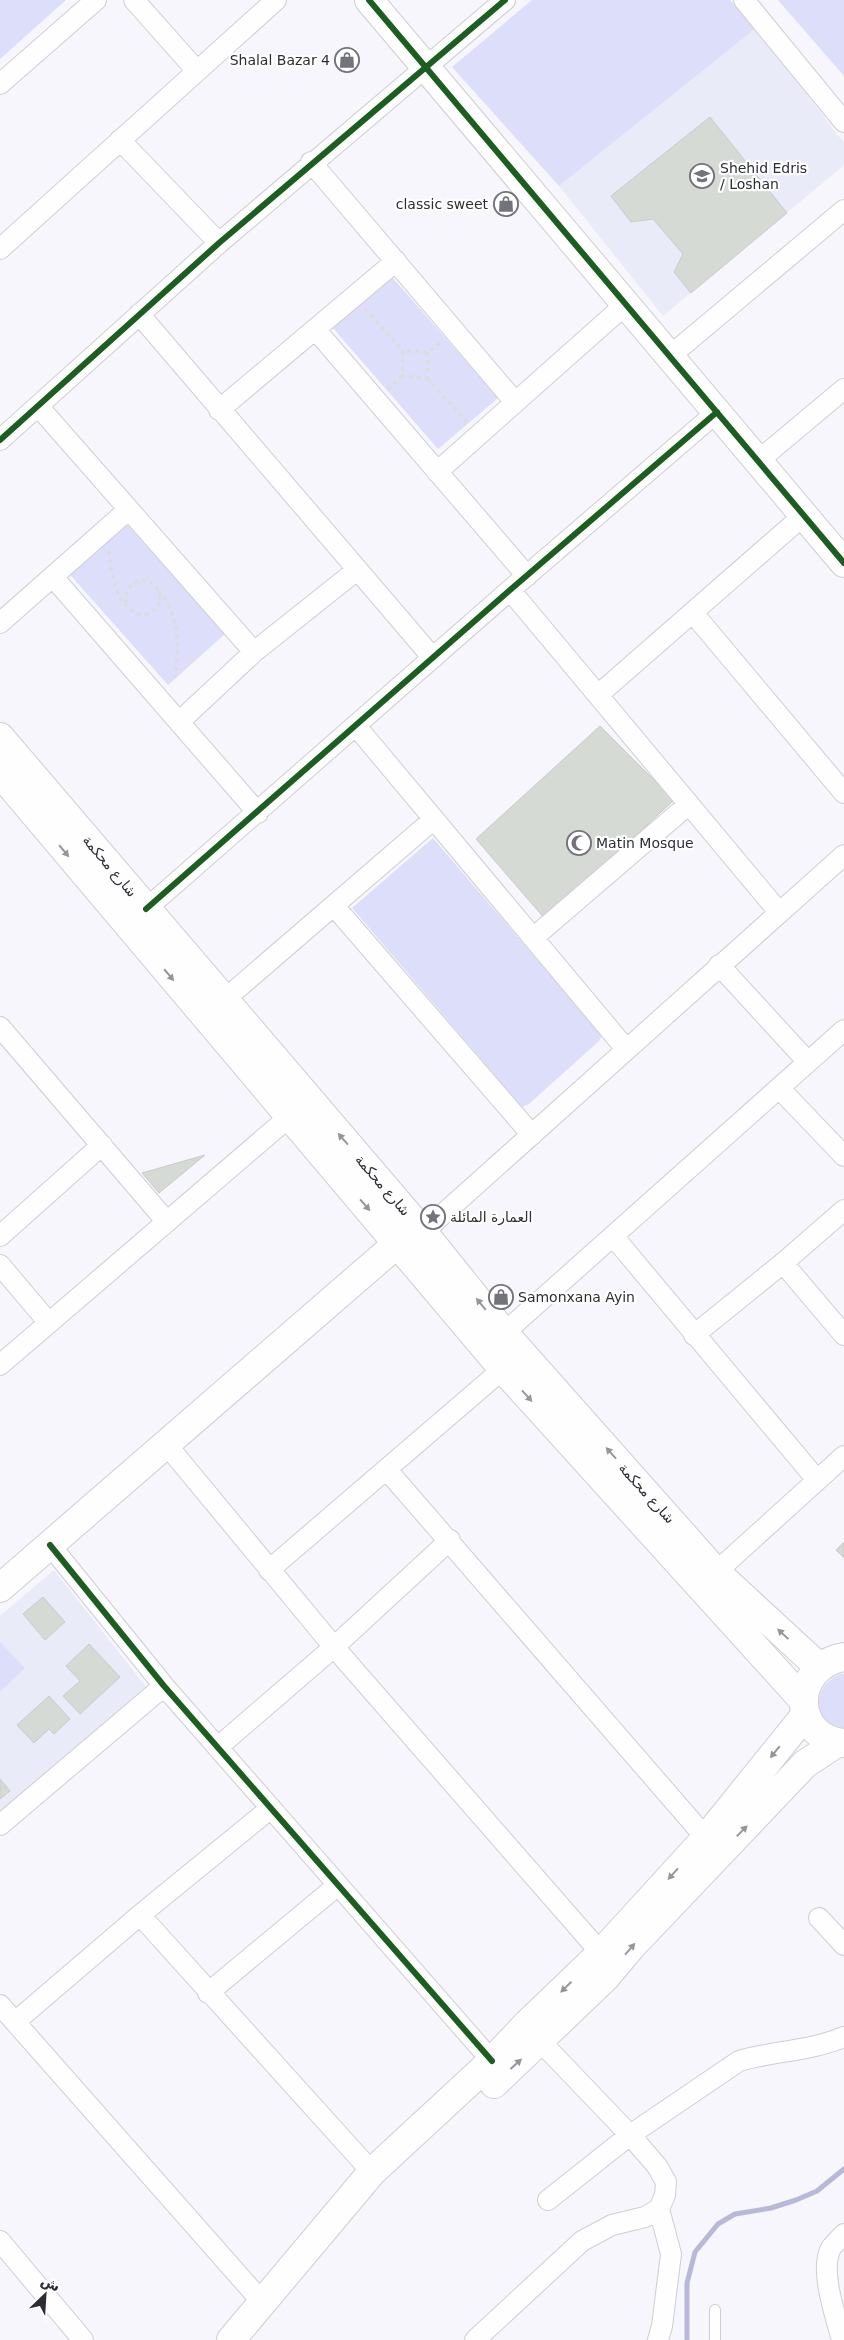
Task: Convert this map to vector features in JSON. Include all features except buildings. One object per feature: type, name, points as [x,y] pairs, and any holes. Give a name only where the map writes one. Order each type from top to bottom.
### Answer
[{"type":"main road","points":[[369,0],[844,563]]},
{"type":"main road","name":"شارع محكمة","points":[[0,737],[16,779],[52,818],[146,909],[423,1232],[504,1333],[716,1572],[819,1667]]},
{"type":"main road","name":"شارع محكمة","points":[[52,818],[289,1117],[398,1243],[503,1369],[804,1707],[818,1732],[841,1743]]},
{"type":"main road","points":[[0,1588],[398,1243]]},
{"type":"main road","points":[[231,2340],[372,2172],[492,2062],[528,2023],[601,1953],[706,1838],[804,1707],[807,1682],[819,1667],[827,1662],[844,1657]]},
{"type":"main road","points":[[254,2340],[386,2181],[540,2041],[605,1978],[631,1947],[805,1764],[841,1743]]},
{"type":"street","points":[[0,84],[96,0]]},
{"type":"street","points":[[134,0],[197,71]]},
{"type":"street","points":[[0,249],[276,0]]},
{"type":"street","points":[[0,440],[218,243],[311,162],[505,0]]},
{"type":"street","points":[[744,0],[844,122]]},
{"type":"street","points":[[120,140],[218,243]]},
{"type":"street","points":[[311,162],[515,402]]},
{"type":"street","points":[[670,356],[844,210]]},
{"type":"street","points":[[219,410],[396,262]]},
{"type":"street","points":[[437,472],[626,304]]},
{"type":"street","points":[[139,314],[219,410],[433,658]]},
{"type":"street","points":[[315,329],[527,576]]},
{"type":"street","points":[[758,461],[844,389]]},
{"type":"street","points":[[38,406],[254,652]]},
{"type":"street","points":[[146,909],[258,813],[510,590],[717,412]]},
{"type":"street","points":[[0,623],[128,510]]},
{"type":"street","points":[[598,695],[804,515]]},
{"type":"street","points":[[179,722],[254,652],[357,570]]},
{"type":"street","points":[[53,578],[258,813]]},
{"type":"street","points":[[510,590],[779,912]]},
{"type":"street","points":[[693,613],[844,794]]},
{"type":"street","points":[[356,726],[626,1049]]},
{"type":"street","points":[[533,938],[689,804]]},
{"type":"street","points":[[224,1000],[434,819]]},
{"type":"street","points":[[423,1232],[844,855]]},
{"type":"street","points":[[334,906],[532,1135]]},
{"type":"street","points":[[719,965],[808,1062]]},
{"type":"street","points":[[0,1026],[168,1222]]},
{"type":"street","points":[[504,1333],[844,1030]]},
{"type":"street","points":[[779,1088],[844,1156]]},
{"type":"street","points":[[0,1365],[289,1117]]},
{"type":"street","points":[[0,1236],[102,1145]]},
{"type":"street","points":[[694,1335],[783,1263],[844,1210]]},
{"type":"street","points":[[613,1236],[816,1480]]},
{"type":"street","points":[[783,1263],[844,1335]]},
{"type":"street","points":[[0,1265],[49,1323]]},
{"type":"street","points":[[269,1570],[503,1369]]},
{"type":"street","points":[[166,1444],[334,1647],[601,1953]]},
{"type":"street","points":[[716,1572],[844,1456]]},
{"type":"street","points":[[387,1470],[450,1540],[706,1838]]},
{"type":"street","points":[[218,1747],[334,1647],[450,1540]]},
{"type":"street","points":[[50,1545],[164,1686],[492,2062]]},
{"type":"street","points":[[0,1824],[164,1686]]},
{"type":"street","points":[[15,2022],[140,1915],[271,1808]]},
{"type":"street","points":[[208,1993],[338,1885]]},
{"type":"street","points":[[140,1915],[208,1993],[372,2172]]},
{"type":"street","points":[[819,1918],[844,1945]]},
{"type":"street","points":[[0,2005],[263,2303]]},
{"type":"street","points":[[475,2340],[582,2241],[612,2225],[645,2217],[659,2209],[666,2195],[666,2182],[657,2166],[540,2041]]},
{"type":"street","points":[[548,2200],[630,2135],[739,2062],[759,2056],[839,2043]]},
{"type":"street","points":[[658,2340],[662,2326],[671,2254],[659,2209]]},
{"type":"street","points":[[842,2340],[829,2288],[828,2268],[830,2250],[844,2234]]},
{"type":"street","points":[[0,2241],[83,2340]]},
{"type":"lane","points":[[714,2310],[715,2340]]},
{"type":"path","points":[[354,296],[403,351],[402,376],[387,391]]},
{"type":"path","points":[[403,351],[428,352],[445,338]]},
{"type":"path","points":[[427,378],[428,352]]},
{"type":"path","points":[[402,376],[427,378],[479,435]]},
{"type":"path","points":[[109,542],[111,573],[123,602],[129,608],[144,615],[155,610],[160,600],[157,588]]},
{"type":"path","points":[[129,608],[126,593],[132,584],[137,581],[148,581],[166,599],[176,629],[178,646],[175,678]]},
{"type":"shaded area","points":[[0,0],[66,0],[0,59]]},
{"type":"shaded area","points":[[532,0],[730,0],[756,28],[559,186],[452,67]]},
{"type":"shaded area","points":[[778,0],[844,0],[844,76]]},
{"type":"shaded area","name":"Shehid Edris / Loshan","points":[[756,28],[844,143],[844,165],[663,316],[559,186]]},
{"type":"shaded area","points":[[392,277],[498,398],[438,449],[333,328]]},
{"type":"shaded area","points":[[115,511],[225,634],[168,685],[58,561]]},
{"type":"shaded area","points":[[433,838],[602,1036],[599,1041],[529,1104],[522,1107],[352,908]]},
{"type":"shaded area","points":[[54,1570],[147,1688],[0,1812],[0,1616]]},
{"type":"shaded area","points":[[0,1642],[25,1668],[0,1692]]},
{"type":"shaded area","points":[[840,1674],[844,1674],[844,1730],[833,1727],[825,1721],[818,1705],[824,1687],[830,1680]]},
{"type":"waterway","points":[[687,2340],[687,2283],[695,2252],[718,2224],[735,2214],[771,2208],[817,2191],[844,2169]]},
{"type":"cycle path","points":[[369,0],[844,563]]},
{"type":"cycle path","points":[[0,440],[219,243],[505,0]]},
{"type":"cycle path","points":[[146,909],[510,590],[717,412]]},
{"type":"cycle path","points":[[50,1545],[164,1686],[492,2061]]},
{"type":"place","name":"Shalal Bazar 4","points":[[347,60]]},
{"type":"place","name":"Shehid Edris / Loshan","points":[[702,176]]},
{"type":"place","name":"classic sweet","points":[[506,204]]},
{"type":"place","name":"Matin Mosque","points":[[579,843]]},
{"type":"place","name":"العمارة المائلة","points":[[433,1217]]},
{"type":"place","name":"Samonxana Ayin","points":[[501,1297]]}]
